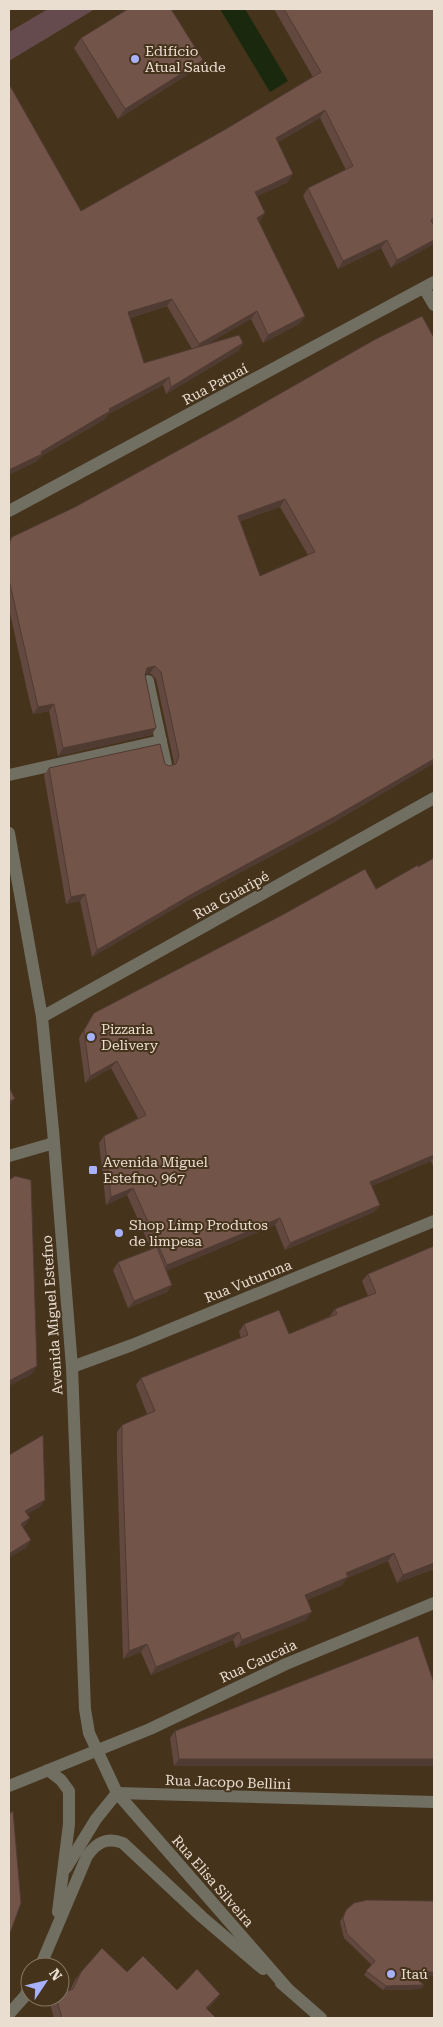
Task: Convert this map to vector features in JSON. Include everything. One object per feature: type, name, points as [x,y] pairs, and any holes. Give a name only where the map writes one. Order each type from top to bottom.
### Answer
[{"type":"street","points":[[429,285],[434,305]]},
{"type":"street","name":"Rua Patuaí","points":[[9,511],[429,285]]},
{"type":"street","points":[[148,681],[166,765]]},
{"type":"street","points":[[9,775],[161,741]]},
{"type":"street","name":"Rua Guaripé","points":[[42,1017],[434,798]]},
{"type":"street","name":"Avenida Miguel Estefno","points":[[9,833],[42,1017],[54,1144],[72,1367],[85,1709],[89,1733],[116,1792]]},
{"type":"street","points":[[9,1156],[54,1144]]},
{"type":"street","name":"Rua Vuturuna","points":[[72,1367],[132,1345],[434,1221]]},
{"type":"street","name":"Rua Caucaia","points":[[9,1786],[150,1729],[286,1664],[434,1603]]},
{"type":"street","points":[[44,1957],[57,1926],[69,1824],[69,1791],[61,1780],[48,1770]]},
{"type":"street","points":[[64,1873],[96,1820],[116,1792]]},
{"type":"street","name":"Rua Jacopo Bellini","points":[[116,1792],[434,1802]]},
{"type":"street","name":"Rua Elisa Silveira","points":[[116,1792],[287,1988]]},
{"type":"street","name":"Rua Elisa Silveira","points":[[57,1926],[87,1856],[100,1842],[108,1840],[123,1843],[247,1957],[322,2018]]},
{"type":"street","points":[[9,2014],[20,2002]]},
{"type":"shaded area","points":[[48,9],[95,9],[9,61],[9,32]]},
{"type":"shaded area","points":[[220,9],[245,9],[288,81],[270,92]]},
{"type":"building","name":"Edifício Atual Saúde","points":[[128,9],[171,9],[203,60],[125,109],[81,38]]},
{"type":"building","points":[[284,9],[434,9],[434,218],[431,220],[434,226],[434,240],[397,260],[387,240],[343,261],[308,188],[353,166],[325,110],[276,138],[293,174],[255,192],[265,213],[257,218],[305,316],[268,335],[257,311],[199,344],[172,299],[128,312],[144,363],[239,335],[243,343],[171,387],[169,377],[109,409],[110,411],[41,452],[42,454],[9,470],[9,84],[81,211],[226,129],[321,72]]},
{"type":"building","points":[[422,316],[434,338],[434,759],[334,817],[192,894],[97,950],[85,894],[71,897],[49,768],[160,744],[165,764],[169,766],[176,764],[179,756],[161,672],[155,666],[147,668],[145,675],[156,728],[63,748],[54,704],[38,707],[9,580],[9,544],[12,537],[75,507],[374,340]],"holes":[[[285,499],[315,552],[260,576],[238,516]]]},
{"type":"building","points":[[434,858],[434,1155],[370,1182],[380,1205],[290,1243],[280,1218],[167,1265],[133,1188],[111,1197],[104,1136],[146,1115],[117,1061],[90,1076],[84,1030],[94,1013],[284,914],[365,869],[376,889]]},
{"type":"building","points":[[9,1087],[15,1099],[9,1101]]},
{"type":"building","points":[[15,1176],[31,1180],[37,1366],[9,1381],[9,1180]]},
{"type":"building","points":[[434,1246],[434,1563],[403,1575],[394,1553],[346,1573],[348,1577],[305,1595],[312,1612],[242,1640],[239,1632],[156,1667],[147,1644],[129,1651],[122,1425],[155,1411],[141,1378],[248,1335],[244,1324],[279,1310],[289,1334],[337,1314],[335,1309],[376,1293],[368,1274]]},
{"type":"building","points":[[157,1247],[172,1285],[134,1301],[118,1262]]},
{"type":"building","points":[[43,1435],[45,1500],[25,1511],[30,1518],[21,1524],[31,1540],[9,1554],[9,1455]]},
{"type":"building","points":[[418,1636],[434,1683],[434,1759],[179,1759],[175,1731]]},
{"type":"building","points":[[13,1811],[21,1903],[9,1936],[9,1814]]},
{"type":"building","points":[[367,1900],[434,1901],[434,1972],[408,1972],[424,1985],[386,1986],[366,1971],[375,1961],[347,1934],[343,1918],[346,1910],[354,1903]]},
{"type":"building","points":[[102,1948],[127,1972],[143,1956],[177,1990],[197,1969],[220,1994],[206,2008],[216,2018],[62,2018],[59,2007],[70,2007],[70,1990],[73,1989],[81,1972]]},
{"type":"place","name":"Edifício Atual Saúde","points":[[135,59]]},
{"type":"place","name":"Pizzaria Delivery","points":[[91,1037]]},
{"type":"place","name":"Avenida Miguel Estefno, 967","points":[[93,1170]]},
{"type":"place","name":"Shop Limp Produtos de limpesa","points":[[119,1233]]},
{"type":"place","name":"Itaú","points":[[391,1974]]}]
